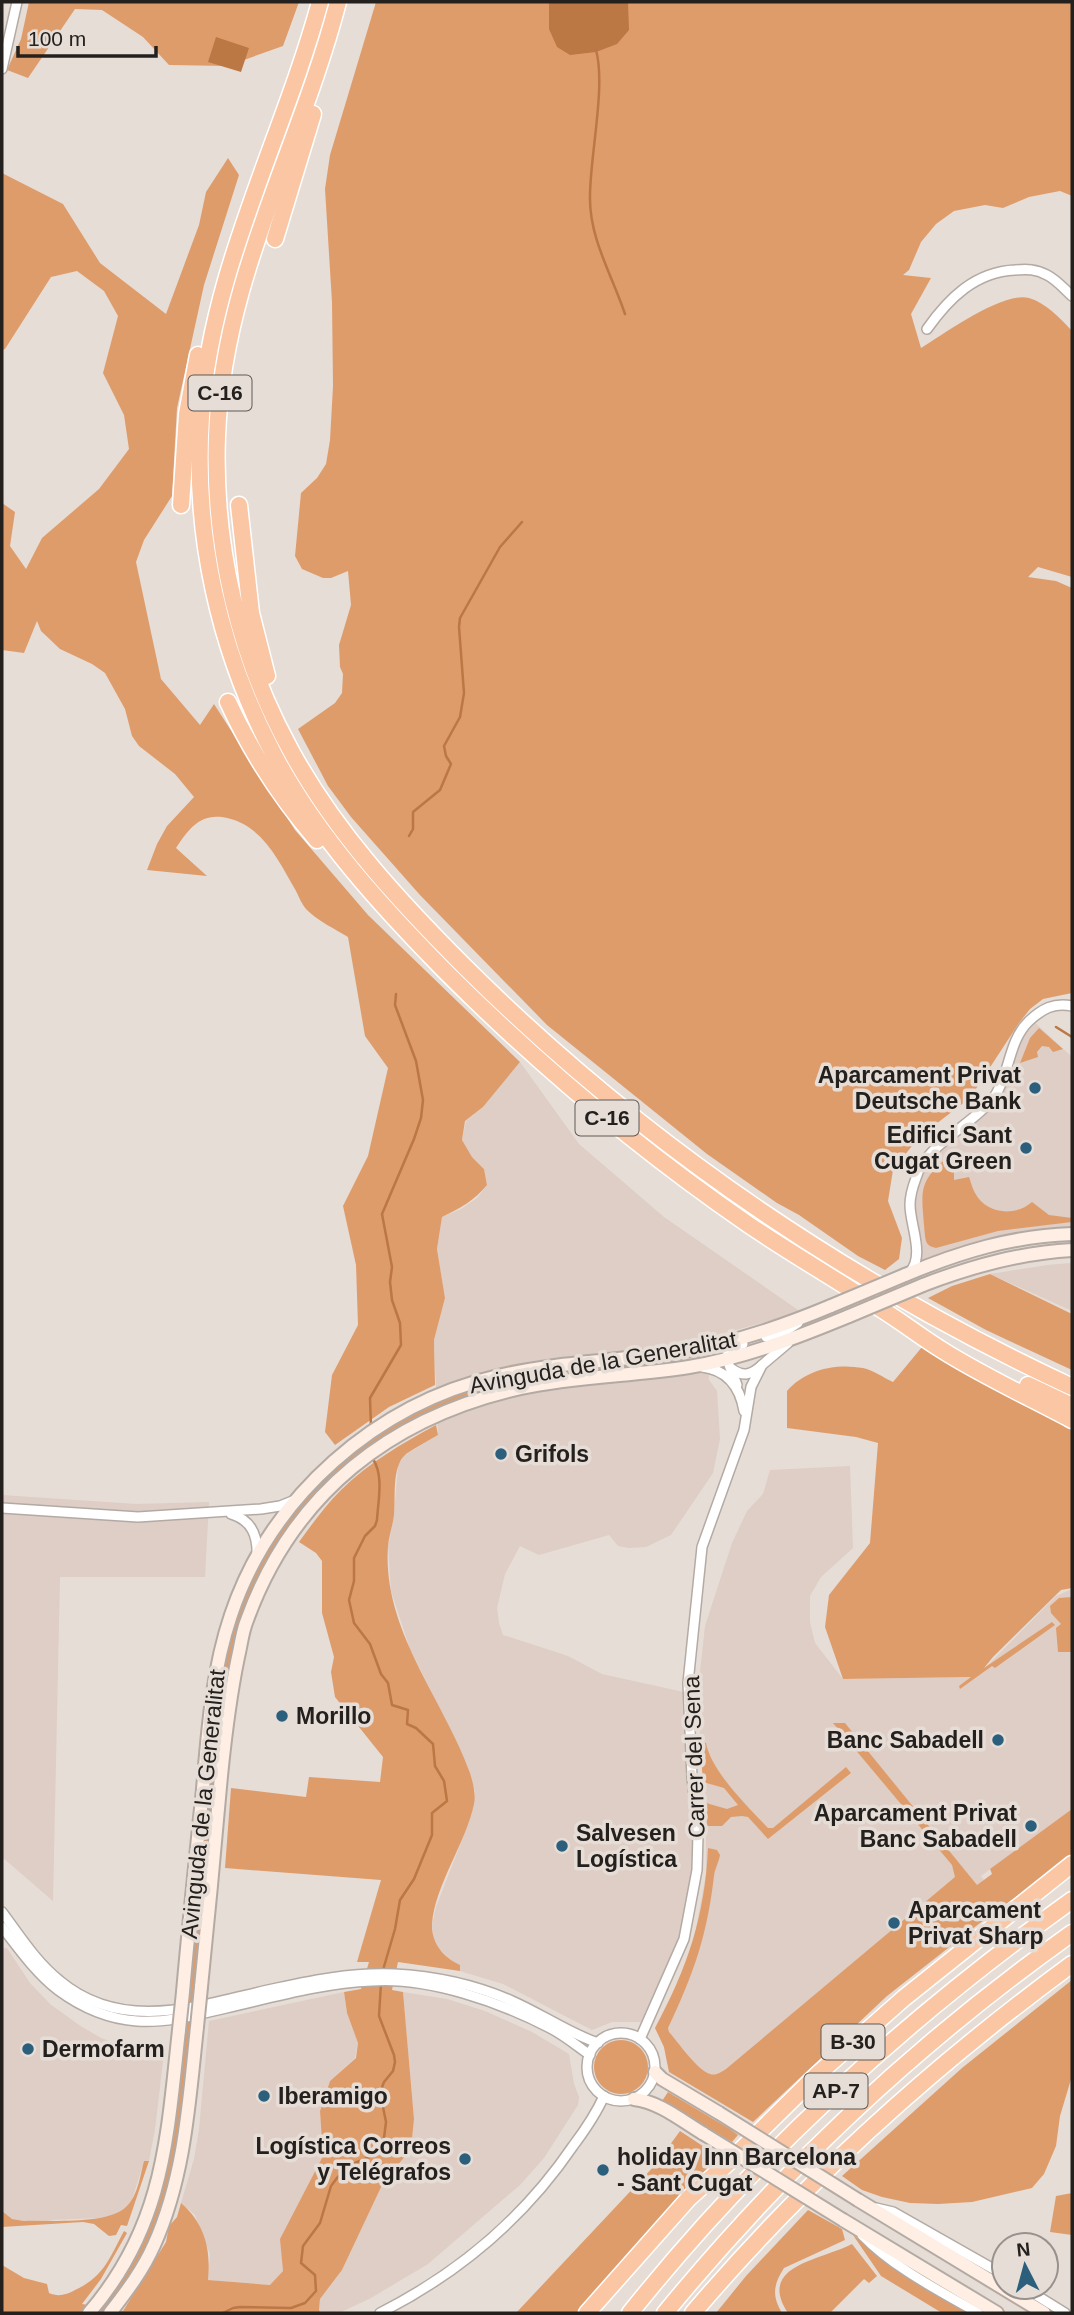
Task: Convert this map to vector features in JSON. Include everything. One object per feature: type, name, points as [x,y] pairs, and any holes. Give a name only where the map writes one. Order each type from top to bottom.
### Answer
[{"type":"highway","name":"C-16","points":[[320,2],[296,83],[225,277],[208,353],[200,431],[202,512],[216,603],[239,679],[275,758],[312,817],[365,885],[471,997],[597,1110],[670,1168],[737,1216],[883,1310],[990,1367],[1072,1406]]},
{"type":"highway","name":"C-16","points":[[338,2],[313,85],[236,300],[223,365],[217,432],[216,479],[220,525],[237,617],[268,705],[289,748],[356,848],[439,940],[534,1034],[640,1124],[759,1211],[863,1277],[987,1346],[1072,1387]]},
{"type":"highway","points":[[275,239],[335,40],[343,2]]},
{"type":"highway","points":[[181,505],[191,388],[209,307],[225,277]]},
{"type":"highway","points":[[239,505],[247,592],[259,649],[277,703],[312,785]]},
{"type":"highway","points":[[228,702],[259,762],[293,811],[339,866],[365,885]]},
{"type":"highway","points":[[883,1310],[944,1351],[1072,1420]]},
{"type":"highway","points":[[986,1933],[1072,1864]]},
{"type":"highway","name":"B-30","points":[[601,2313],[729,2162],[808,2083],[935,1973],[986,1933],[1072,1875]]},
{"type":"highway","name":"AP-7","points":[[630,2313],[723,2204],[766,2158],[836,2092],[948,1994],[1072,1900]]},
{"type":"highway","name":"AP-7","points":[[665,2313],[709,2260],[774,2190],[869,2097],[981,2001],[1072,1933]]},
{"type":"highway","points":[[693,2313],[755,2244],[853,2144],[926,2077],[1017,2003],[1072,1964]]},
{"type":"highway","points":[[587,2313],[689,2198],[729,2162]]},
{"type":"highway","points":[[702,2313],[755,2244]]},
{"type":"street","points":[[2,69],[17,2]]},
{"type":"street","points":[[2,33],[9,41]]},
{"type":"street","points":[[927,329],[944,306],[984,275],[1006,270],[1031,269],[1048,275],[1072,296]]},
{"type":"street","points":[[907,1273],[914,1268],[917,1255],[910,1203],[916,1175],[929,1156],[973,1120],[997,1092],[1017,1039],[1026,1024],[1048,1007],[1059,1004],[1072,1006]]},
{"type":"street","name":"Avinguda de la Generalitat","points":[[89,2313],[123,2268],[158,2188],[167,2138],[179,2030],[211,1705],[223,1643],[238,1596],[257,1558],[296,1499],[326,1468],[386,1422],[428,1398],[464,1385],[500,1375],[711,1346],[758,1334],[907,1273],[990,1244],[1038,1236],[1072,1234]]},
{"type":"street","name":"Avinguda de la Generalitat","points":[[113,2309],[139,2274],[154,2245],[173,2191],[184,2141],[225,1737],[246,1622],[267,1574],[299,1522],[355,1464],[387,1440],[432,1416],[491,1395],[525,1387],[729,1364],[923,1285],[992,1261],[1072,1250]]},
{"type":"street","points":[[917,1255],[920,1259],[937,1262]]},
{"type":"street","points":[[762,1365],[753,1373],[739,1374],[729,1364],[729,1348],[787,1330],[804,1317]]},
{"type":"street","name":"Carrer del Sena","points":[[640,2039],[684,1939],[697,1870],[698,1835],[688,1699],[702,1547],[744,1430],[751,1387],[762,1365],[785,1344],[828,1325]]},
{"type":"street","name":"Carrer del Sena","points":[[729,1364],[741,1396],[744,1430]]},
{"type":"street","points":[[690,1367],[707,1367],[719,1371],[737,1385]]},
{"type":"street","points":[[2,1508],[107,1516],[225,1513],[271,1508],[296,1499]]},
{"type":"street","points":[[225,1513],[242,1518],[249,1524],[256,1538],[257,1558]]},
{"type":"street","points":[[2,1912],[32,1952],[61,1982],[93,2002],[131,2012],[168,2012],[304,1983],[394,1977],[444,1980],[512,2001],[578,2036],[598,2043]]},
{"type":"street","points":[[2,1927],[33,1966],[60,1991],[97,2012],[136,2021],[167,2020],[360,1979]]},
{"type":"street","points":[[394,1977],[470,1995],[551,2028],[590,2055]]},
{"type":"street","points":[[634,2099],[649,2088],[655,2072],[652,2052],[640,2039],[631,2035],[619,2033],[608,2036],[598,2043],[590,2055],[588,2074],[597,2090],[604,2096],[617,2101],[634,2099],[657,2105],[996,2313]]},
{"type":"street","points":[[655,2072],[662,2079],[1044,2313]]},
{"type":"street","points":[[380,2313],[444,2275],[476,2252],[508,2223],[532,2199],[566,2157],[597,2112],[604,2096]]},
{"type":"street","points":[[863,2203],[893,2212],[990,2267]]},
{"type":"street","points":[[848,2223],[885,2256],[978,2313]]},
{"type":"street","points":[[1046,2301],[1065,2313]]},
{"type":"shaded area","points":[[29,2],[299,2],[283,46],[227,66],[169,65],[143,37],[102,10],[75,9],[28,78],[7,70],[21,39]]},
{"type":"shaded area","points":[[376,2],[1072,2],[1072,196],[1060,191],[1029,197],[1003,208],[985,205],[954,211],[936,224],[921,242],[909,270],[903,275],[931,278],[911,314],[921,348],[989,307],[1018,298],[1029,298],[1041,303],[1072,331],[1072,577],[1038,567],[1028,577],[1056,581],[1072,588],[1072,993],[1043,999],[1030,1009],[970,1098],[919,1137],[893,1170],[888,1201],[902,1238],[899,1259],[885,1270],[858,1256],[707,1154],[547,1025],[420,895],[351,817],[328,786],[298,729],[335,703],[342,693],[343,674],[339,645],[351,605],[348,571],[331,578],[323,578],[302,569],[295,556],[301,493],[317,478],[326,464],[330,440],[333,386],[332,302],[325,189],[330,155]]},
{"type":"shaded area","points":[[549,2],[628,2],[629,30],[617,44],[596,52],[570,55],[557,47],[549,29]]},
{"type":"shaded area","points":[[216,37],[249,48],[241,72],[208,62]]},
{"type":"shaded area","points":[[228,158],[239,175],[204,285],[177,408],[172,496],[144,540],[136,562],[161,679],[200,725],[214,704],[295,830],[368,915],[520,1062],[483,1107],[465,1121],[462,1140],[472,1157],[484,1169],[487,1185],[472,1200],[442,1217],[437,1249],[445,1298],[434,1340],[435,1385],[389,1407],[335,1445],[325,1432],[332,1375],[358,1325],[356,1265],[343,1206],[368,1156],[388,1068],[365,1036],[348,937],[307,910],[267,845],[248,827],[236,821],[222,817],[207,818],[190,829],[176,848],[207,876],[147,870],[167,826],[194,797],[175,774],[139,746],[132,736],[125,709],[105,673],[60,649],[41,631],[37,621],[24,653],[2,650],[2,503],[15,512],[10,546],[26,569],[42,538],[99,489],[129,449],[124,415],[103,373],[118,316],[104,291],[77,271],[51,277],[2,350],[2,173],[63,204],[100,263],[166,314],[199,225],[206,192]]},
{"type":"shaded area","points":[[1031,1019],[1072,1057],[1072,1234],[929,1262],[920,1260],[910,1203],[929,1156],[987,1104],[1017,1039]]},
{"type":"shaded area","points":[[1039,1028],[1063,1049],[1053,1052],[1049,1047],[1042,1046],[1037,1052],[1038,1057],[1020,1063],[1030,1038]]},
{"type":"shaded area","points":[[520,1062],[579,1144],[664,1217],[801,1312],[707,1338],[709,1380],[717,1391],[720,1439],[713,1473],[671,1535],[646,1547],[629,1548],[618,1546],[609,1535],[539,1555],[520,1546],[505,1574],[497,1608],[503,1635],[568,1656],[602,1674],[688,1693],[698,1835],[684,1939],[649,2022],[612,2022],[592,2030],[503,1984],[460,1971],[460,1965],[438,1948],[432,1925],[436,1907],[469,1822],[475,1791],[457,1743],[410,1649],[391,1591],[388,1546],[394,1516],[398,1465],[405,1455],[438,1435],[434,1340],[445,1298],[437,1249],[442,1217],[477,1198],[487,1185],[484,1169],[472,1157],[462,1140],[466,1121],[483,1107]]},
{"type":"shaded area","points":[[958,1149],[954,1162],[954,1180],[969,1177],[975,1193],[986,1205],[993,1209],[1009,1211],[1025,1207],[1032,1202],[1049,1215],[1072,1218],[1072,1222],[998,1231],[936,1248],[929,1245],[925,1239],[924,1186],[935,1169]]},
{"type":"shaded area","points":[[1072,1263],[1072,1311],[990,1274],[1047,1265]]},
{"type":"shaded area","points":[[990,1274],[1072,1314],[1072,1370],[986,1330],[928,1298],[952,1286]]},
{"type":"shaded area","points":[[922,1347],[1072,1427],[1072,1588],[1061,1590],[984,1668],[1052,1622],[1055,1625],[995,1668],[992,1666],[960,1689],[959,1686],[971,1677],[843,1679],[825,1627],[829,1595],[870,1543],[878,1443],[856,1437],[787,1428],[787,1391],[803,1378],[821,1370],[852,1367],[867,1369],[893,1382]]},
{"type":"shaded area","points":[[674,1357],[675,1364],[559,1377],[500,1387],[447,1404],[407,1423],[370,1447],[337,1475],[307,1506],[281,1541],[259,1579],[242,1619],[230,1662],[221,1718],[185,2096],[175,2162],[153,2232],[108,2309],[123,2311],[166,2242],[169,2226],[177,2217],[181,2203],[196,2220],[205,2238],[208,2280],[270,2285],[283,2271],[280,2239],[323,2156],[320,2111],[330,2081],[356,2058],[358,2043],[347,2013],[344,1992],[361,1989],[369,1962],[357,1962],[381,1880],[225,1868],[231,1788],[306,1797],[309,1777],[380,1782],[383,1757],[335,1697],[331,1672],[334,1657],[322,1613],[322,1561],[316,1553],[299,1542],[351,1480],[386,1454],[436,1425],[438,1435],[406,1454],[398,1466],[394,1515],[388,1546],[389,1577],[394,1606],[404,1635],[458,1745],[474,1788],[475,1800],[470,1819],[444,1879],[432,1924],[436,1943],[444,1954],[460,1965],[460,1971],[398,1962],[392,1990],[403,1992],[414,2119],[411,2149],[383,2183],[342,2270],[320,2299],[321,2313],[2,2313],[2,2265],[24,2278],[47,2284],[49,2293],[65,2294],[85,2285],[100,2272],[124,2231],[127,2233],[101,2279],[82,2304],[100,2307],[150,2223],[168,2164],[173,2133],[215,1714],[222,1673],[240,1605],[259,1564],[283,1526],[311,1492],[343,1462],[378,1435],[416,1413],[457,1395],[500,1381],[543,1372]]},
{"type":"shaded area","points":[[850,1466],[853,1548],[821,1577],[810,1596],[810,1622],[815,1643],[843,1679],[973,1677],[1056,1596],[1072,1589],[1072,1809],[981,1876],[984,1880],[724,2098],[667,2063],[664,2047],[655,2028],[680,1979],[694,1940],[706,1874],[706,1803],[699,1724],[699,1681],[705,1626],[732,1543],[747,1511],[763,1494],[770,1470]]},
{"type":"shaded area","points":[[2,1495],[136,1504],[209,1502],[205,1577],[60,1577],[53,1901],[2,1857]]},
{"type":"shaded area","points":[[1072,1597],[1072,1652],[1058,1652],[1056,1628],[1061,1624],[1051,1613],[1050,1606],[1059,1598]]},
{"type":"shaded area","points":[[833,1723],[845,1723],[977,1885],[992,1874],[990,1869],[1072,1809],[1072,1856],[887,1996],[753,2122],[669,2072],[664,2047],[655,2028],[676,1985],[692,1941],[703,1897],[708,1848],[717,1850],[720,1855],[708,1917],[692,1972],[668,2028],[694,2062],[712,2074],[726,2069],[955,1877],[952,1865]]},
{"type":"shaded area","points":[[700,1743],[706,1743],[709,1754],[723,1777],[768,1828],[773,1828],[846,1767],[851,1773],[768,1839],[748,1817],[731,1817],[722,1826],[707,1826],[706,1803],[727,1809],[738,1805],[724,1788],[703,1782]]},
{"type":"shaded area","points":[[2,1948],[7,1948],[30,1983],[50,2004],[79,2025],[101,2038],[127,2047],[164,2053],[149,2161],[144,2161],[132,2200],[126,2208],[114,2215],[24,2221],[12,2219],[2,2211]]},
{"type":"shaded area","points":[[1072,1980],[1072,2076],[1060,2116],[1056,2146],[1044,2174],[1032,2188],[972,2202],[910,2203],[862,2190],[842,2176],[962,2068]]},
{"type":"shaded area","points":[[344,1992],[347,2013],[358,2043],[355,2058],[330,2081],[320,2111],[323,2156],[281,2239],[283,2271],[271,2285],[208,2280],[210,2254],[195,2215],[181,2203],[194,2159],[199,2129],[209,2021]]},
{"type":"shaded area","points":[[403,1992],[447,1999],[485,2011],[532,2032],[569,2054],[579,2097],[578,2105],[544,2158],[520,2185],[428,2264],[371,2298],[339,2313],[321,2313],[320,2299],[342,2270],[383,2183],[411,2149],[414,2119]]},
{"type":"shaded area","points":[[621,2040],[640,2048],[648,2067],[640,2086],[621,2094],[602,2086],[594,2067],[602,2048]]},
{"type":"shaded area","points":[[668,2092],[738,2135],[732,2142],[662,2101]]},
{"type":"shaded area","points":[[680,2131],[718,2156],[580,2313],[516,2313],[656,2164]]},
{"type":"shaded area","points":[[144,2161],[149,2161],[127,2226],[121,2225],[116,2235],[109,2236],[94,2224],[83,2222],[2,2227],[2,2211],[12,2219],[24,2221],[92,2219],[117,2213],[126,2207],[133,2197]]},
{"type":"shaded area","points":[[1072,2193],[1072,2235],[1050,2231],[1056,2196]]},
{"type":"shaded area","points":[[808,2210],[842,2229],[845,2240],[784,2268],[775,2290],[782,2313],[716,2313],[746,2276]]},
{"type":"shaded area","points":[[853,2235],[893,2265],[970,2313],[942,2313],[881,2276]]},
{"type":"shaded area","points":[[852,2244],[877,2276],[869,2283],[864,2279],[830,2313],[788,2313],[780,2297],[780,2284],[786,2274],[810,2260]]},
{"type":"waterway","points":[[596,50],[599,82],[591,212],[597,242],[625,314]]},
{"type":"waterway","points":[[409,836],[413,829],[413,812],[440,790],[451,764],[444,746],[460,717],[464,693],[460,618],[500,547],[522,522]]},
{"type":"waterway","points":[[371,1428],[370,1398],[401,1345],[400,1323],[392,1300],[392,1267],[382,1214],[414,1139],[423,1100],[416,1061],[395,1005],[396,994]]},
{"type":"waterway","points":[[1056,1027],[1072,1037]]},
{"type":"waterway","points":[[373,1459],[379,1481],[377,1520],[354,1558],[354,1581],[349,1600],[354,1623],[370,1644],[381,1674],[388,1683],[392,1705],[408,1710],[407,1724],[416,1728],[433,1744],[435,1766],[444,1781],[447,1801],[432,1813],[432,1835],[414,1879],[400,1900],[383,1970]]},
{"type":"waterway","points":[[223,2313],[240,2307],[291,2308],[305,2303],[316,2291],[315,2275],[301,2263],[303,2246],[320,2223],[331,2186],[337,2178],[350,2165],[379,2153],[383,2146],[386,2122],[380,2092],[393,2071],[395,2062],[379,2016],[381,1983]]},
{"type":"place","name":"Aparcament Privat Deutsche Bank","points":[[1035,1088]]},
{"type":"place","name":"Edifici Sant Cugat Green","points":[[1026,1148]]},
{"type":"place","name":"Grifols","points":[[501,1454]]},
{"type":"place","name":"Morillo","points":[[282,1716]]},
{"type":"place","name":"Banc Sabadell","points":[[998,1740]]},
{"type":"place","name":"Aparcament Privat Banc Sabadell","points":[[1031,1826]]},
{"type":"place","name":"Salvesen Logística","points":[[562,1846]]},
{"type":"place","name":"Aparcament Privat Sharp","points":[[894,1923]]},
{"type":"place","name":"Dermofarm","points":[[28,2049]]},
{"type":"place","name":"Iberamigo","points":[[264,2096]]},
{"type":"place","name":"Logística Correos y Telégrafos","points":[[465,2159]]},
{"type":"place","name":"holiday Inn Barcelona - Sant Cugat","points":[[603,2170]]}]
